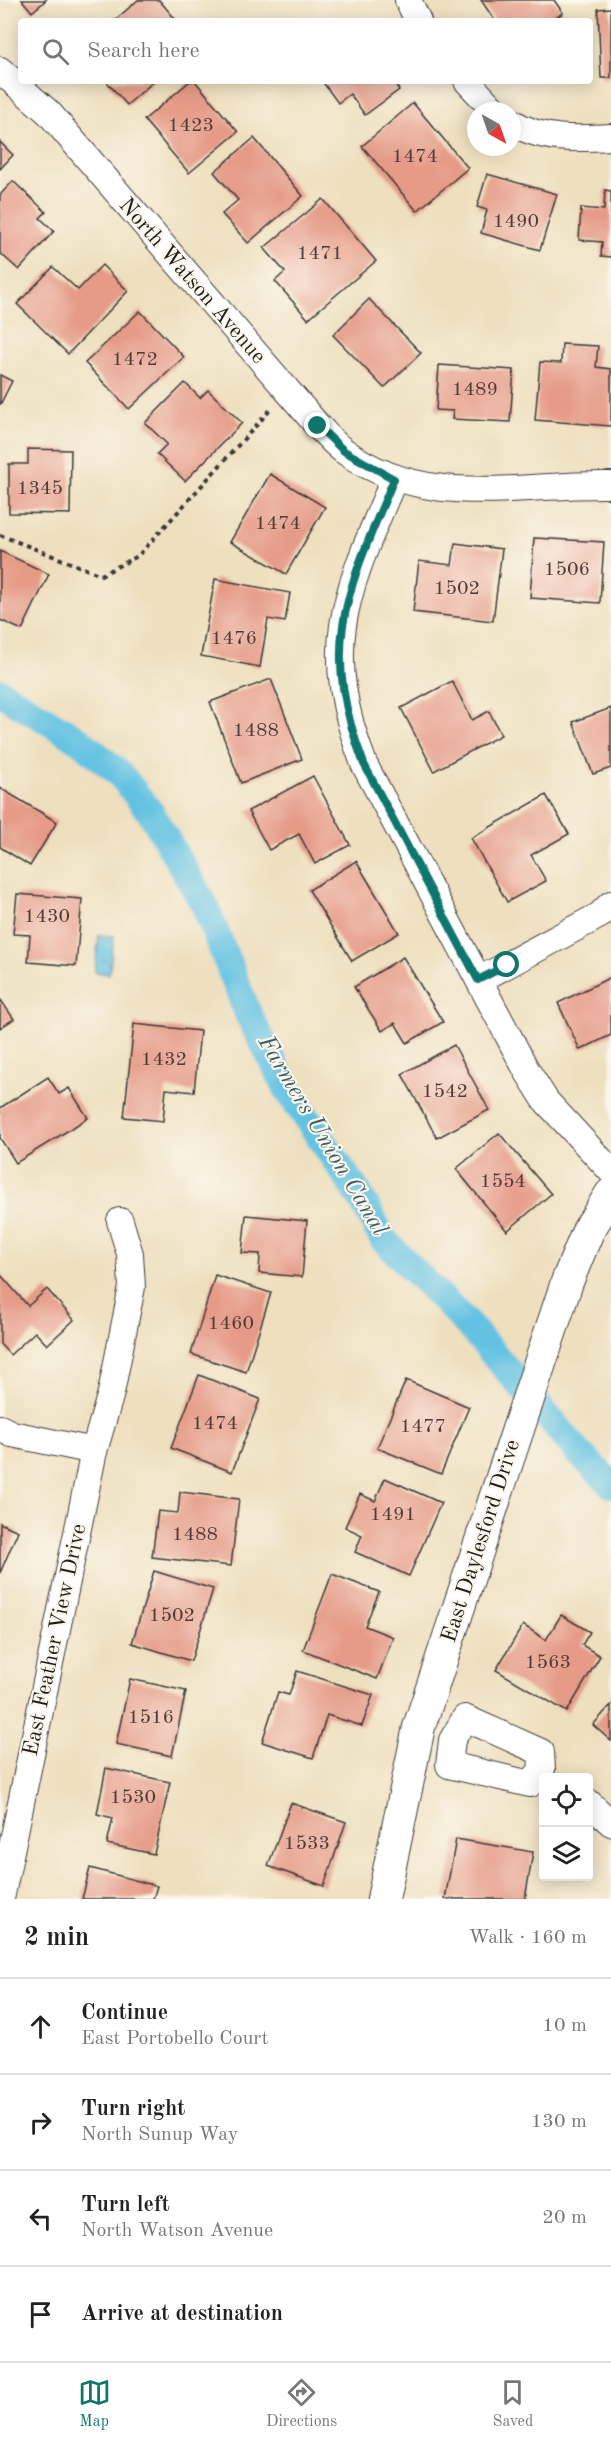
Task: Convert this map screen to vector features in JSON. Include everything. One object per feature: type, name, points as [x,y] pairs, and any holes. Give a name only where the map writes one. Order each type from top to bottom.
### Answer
[{"type":"street","points":[[408,0],[417,18]]},
{"type":"street","name":"North Watson Avenue","points":[[0,69],[49,114],[318,426],[344,451],[394,479],[429,489],[471,490],[570,484],[611,485]]},
{"type":"street","points":[[470,84],[487,102]]},
{"type":"street","points":[[521,126],[547,136],[578,139],[611,137]]},
{"type":"street","points":[[394,479],[360,558],[344,611],[340,653],[342,689],[350,727],[364,764],[478,980],[546,1101],[611,1171]]},
{"type":"street","points":[[478,980],[600,915],[611,904]]},
{"type":"street","name":"East Daylesford Drive","points":[[383,1899],[419,1727],[567,1282],[588,1231],[611,1194]]},
{"type":"street","name":"East Feather View Drive","points":[[1,1899],[94,1451],[111,1393],[132,1287],[130,1254],[120,1221]]},
{"type":"street","points":[[0,1428],[12,1434],[94,1451]]},
{"type":"street","points":[[539,1779],[530,1784],[449,1765],[452,1740],[465,1718],[541,1752],[549,1773]]},
{"type":"street","points":[[419,1727],[452,1740]]},
{"type":"street","points":[[593,1807],[611,1823]]},
{"type":"path","points":[[0,535],[101,575],[138,556],[271,408]]},
{"type":"water","points":[[99,935],[114,936],[109,974],[95,972]]},
{"type":"building","points":[[22,0],[46,0],[32,12]]},
{"type":"building","points":[[138,0],[159,0],[174,18],[117,18]]},
{"type":"building","points":[[481,0],[554,0],[563,13],[555,18],[493,18]]},
{"type":"building","points":[[611,8],[611,78],[601,78],[598,9]]},
{"type":"building","points":[[109,84],[151,84],[127,105]]},
{"type":"building","points":[[186,84],[198,84],[238,132],[189,173],[144,120]]},
{"type":"building","points":[[324,84],[395,84],[399,90],[365,115],[350,94],[338,103]]},
{"type":"building","points":[[413,103],[468,168],[417,211],[362,146]]},
{"type":"building","points":[[254,138],[303,196],[248,243],[222,214],[238,200],[214,172]]},
{"type":"building","points":[[0,142],[13,155],[0,169]]},
{"type":"building","points":[[487,174],[557,194],[540,250],[481,233],[487,210],[477,207]]},
{"type":"building","points":[[13,181],[46,212],[40,218],[54,231],[19,270],[0,253],[0,195]]},
{"type":"building","points":[[605,190],[611,191],[611,257],[601,256],[602,242],[579,240],[581,208],[604,210]]},
{"type":"building","points":[[323,199],[376,261],[308,319],[275,281],[285,272],[264,248]]},
{"type":"building","points":[[102,265],[128,291],[68,354],[17,304],[53,267],[78,290]]},
{"type":"building","points":[[369,299],[421,353],[384,388],[333,335]]},
{"type":"building","points":[[140,311],[184,357],[129,409],[85,363]]},
{"type":"building","points":[[562,344],[598,346],[596,367],[611,369],[611,426],[535,420],[540,362],[561,363]]},
{"type":"building","points":[[439,365],[514,370],[510,422],[452,419],[453,411],[436,410]]},
{"type":"building","points":[[0,375],[12,381],[0,405]]},
{"type":"building","points":[[185,383],[200,398],[208,390],[242,423],[185,481],[157,454],[167,444],[145,423]]},
{"type":"building","points":[[28,449],[71,450],[70,514],[9,513],[9,464],[28,464]]},
{"type":"building","points":[[270,474],[325,507],[286,574],[230,542]]},
{"type":"building","points":[[534,538],[604,542],[600,603],[530,598]]},
{"type":"building","points":[[455,543],[502,549],[493,621],[413,612],[419,561],[452,565]]},
{"type":"building","points":[[0,551],[49,574],[22,630],[0,620]]},
{"type":"building","points":[[215,579],[290,593],[285,622],[268,619],[260,667],[201,656]]},
{"type":"building","points":[[271,679],[302,759],[241,783],[210,702]]},
{"type":"building","points":[[452,681],[472,720],[489,711],[501,735],[434,771],[401,708]]},
{"type":"building","points":[[611,708],[611,768],[593,774],[573,722]]},
{"type":"building","points":[[313,776],[350,845],[315,864],[299,834],[269,850],[248,811]]},
{"type":"building","points":[[0,788],[57,822],[30,866],[0,847]]},
{"type":"building","points":[[546,795],[569,834],[531,855],[546,881],[507,902],[471,838]]},
{"type":"building","points":[[356,861],[399,933],[352,961],[309,890]]},
{"type":"building","points":[[17,894],[82,899],[76,966],[28,962],[30,935],[13,934]]},
{"type":"building","points":[[403,957],[443,1022],[407,1043],[395,1023],[382,1031],[354,987]]},
{"type":"building","points":[[611,977],[611,1035],[580,1050],[558,1003]]},
{"type":"building","points":[[0,999],[14,1019],[0,1028]]},
{"type":"building","points":[[134,1024],[200,1031],[194,1092],[166,1089],[163,1121],[124,1117]]},
{"type":"building","points":[[454,1045],[489,1110],[437,1138],[402,1074]]},
{"type":"building","points":[[48,1077],[59,1094],[69,1088],[88,1118],[16,1163],[0,1138],[0,1108]]},
{"type":"building","points":[[499,1133],[551,1194],[507,1231],[456,1169]]},
{"type":"building","points":[[246,1215],[307,1221],[302,1277],[259,1273],[260,1254],[242,1253]]},
{"type":"building","points":[[0,1274],[28,1306],[47,1289],[74,1320],[47,1345],[35,1332],[10,1355],[0,1344]]},
{"type":"building","points":[[215,1275],[271,1293],[246,1372],[191,1354]]},
{"type":"building","points":[[199,1375],[260,1399],[232,1472],[171,1448]]},
{"type":"building","points":[[406,1380],[469,1407],[441,1474],[377,1448]]},
{"type":"building","points":[[385,1478],[441,1503],[409,1576],[355,1552],[362,1535],[345,1527],[360,1494],[375,1501]]},
{"type":"building","points":[[180,1492],[239,1499],[231,1566],[152,1557],[158,1511],[178,1513]]},
{"type":"building","points":[[0,1523],[18,1531],[0,1573]]},
{"type":"building","points":[[154,1571],[213,1589],[191,1661],[132,1643]]},
{"type":"building","points":[[332,1574],[379,1592],[365,1626],[393,1637],[377,1679],[303,1650]]},
{"type":"building","points":[[561,1615],[590,1632],[582,1645],[600,1656],[567,1712],[496,1670],[523,1625],[546,1640]]},
{"type":"building","points":[[297,1671],[373,1695],[362,1726],[327,1715],[313,1758],[262,1742],[278,1692],[289,1695]]},
{"type":"building","points":[[130,1679],[186,1691],[172,1756],[116,1744]]},
{"type":"building","points":[[611,1705],[611,1741],[593,1725]]},
{"type":"building","points":[[106,1768],[170,1782],[154,1854],[107,1844],[113,1818],[97,1814]]},
{"type":"building","points":[[291,1803],[346,1822],[324,1886],[268,1866]]},
{"type":"building","points":[[456,1839],[533,1852],[525,1899],[445,1899]]},
{"type":"building","points":[[90,1868],[157,1886],[153,1899],[82,1899]]},
{"type":"waterway","name":"Farmers Union Canal","points":[[0,692],[79,740],[119,773],[151,813],[205,906],[249,1016],[289,1092],[362,1199],[383,1239],[471,1328],[580,1454],[611,1484]]},
{"type":"route","points":[[318,426],[344,451],[394,479],[360,558],[344,611],[340,653],[342,689],[350,727],[364,764],[478,980],[507,965]]}]
